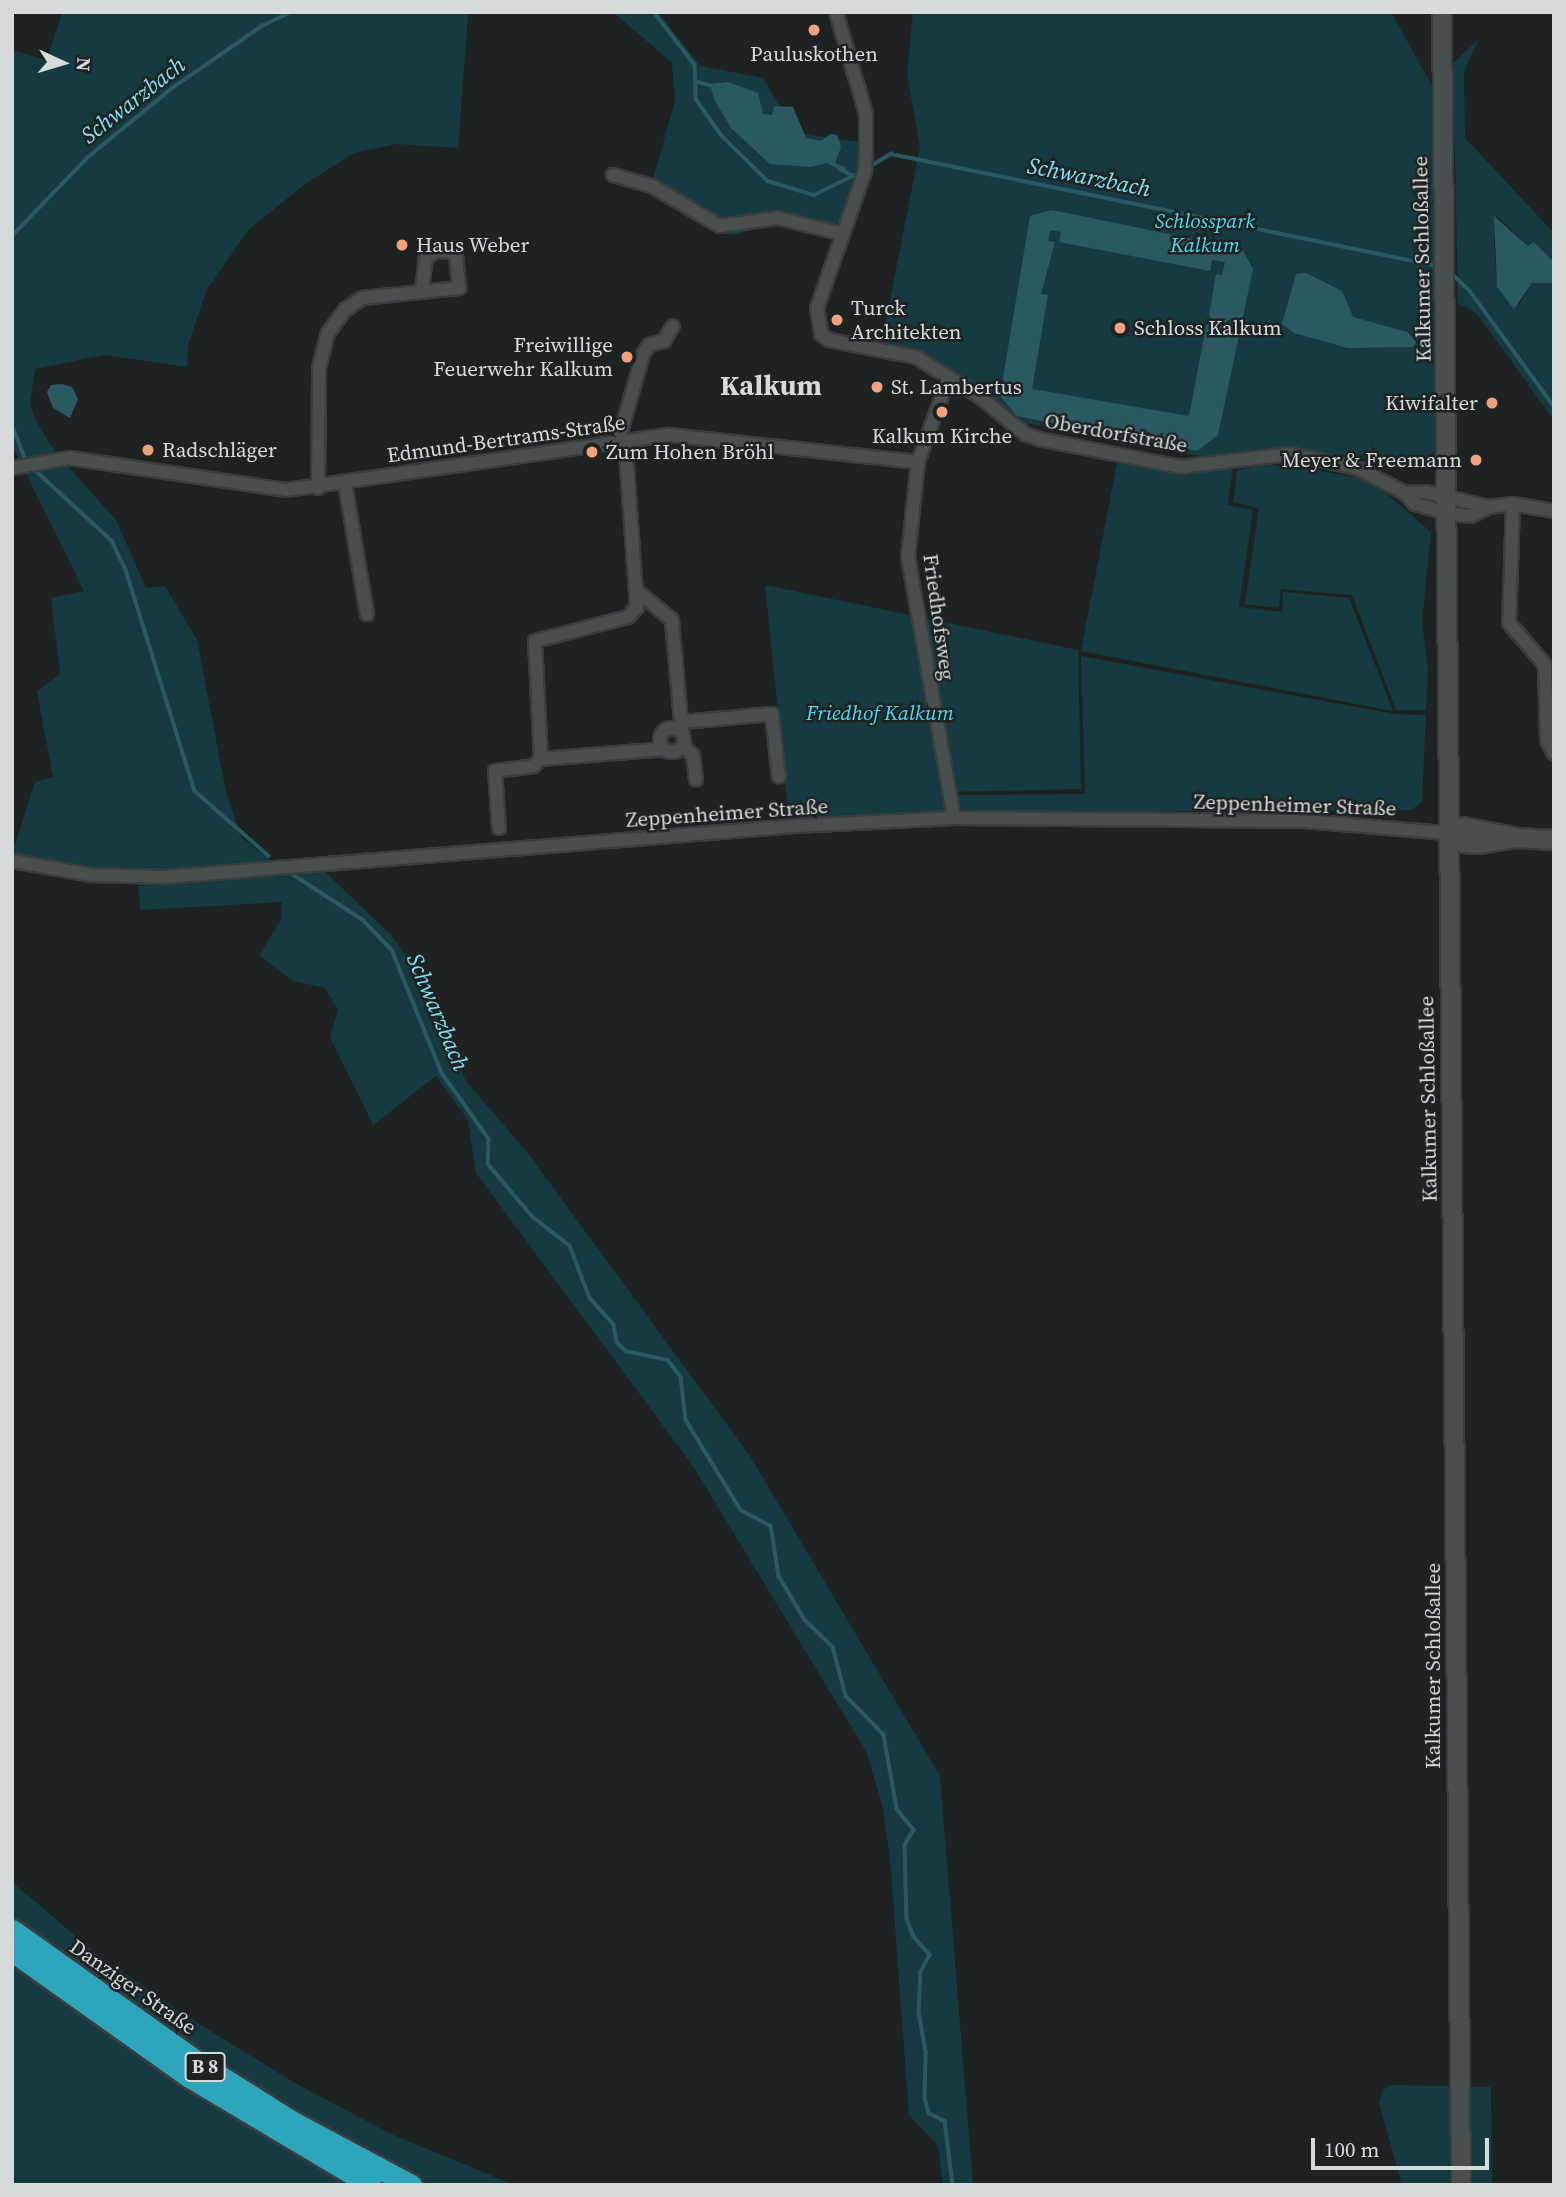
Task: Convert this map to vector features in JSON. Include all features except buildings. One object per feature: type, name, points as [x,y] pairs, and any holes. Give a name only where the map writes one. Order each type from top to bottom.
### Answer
[{"type":"highway","name":"Danziger Straße","points":[[12,1930],[196,2061],[293,2122],[411,2185]]},
{"type":"highway","name":"Danziger Straße","points":[[12,1951],[188,2076],[371,2185]]},
{"type":"main road","name":"Kalkumer Schloßallee","points":[[1442,12],[1449,505],[1446,833],[1461,2185]]},
{"type":"main road","points":[[1446,833],[1463,843],[1478,845],[1516,838],[1554,840]]},
{"type":"street","name":"Oberdorfstraße","points":[[836,12],[866,114],[865,171],[817,308],[821,334],[845,344],[916,357],[949,377],[1013,426],[1039,439],[1180,467],[1290,454],[1357,468],[1405,493],[1415,504],[1449,505]]},
{"type":"street","points":[[613,174],[652,186],[720,226],[778,218],[843,234]]},
{"type":"street","points":[[318,488],[319,368],[328,333],[345,310],[362,298],[422,291]]},
{"type":"street","points":[[541,758],[535,641],[628,617],[637,607],[622,441],[643,354],[649,345],[664,341],[673,326]]},
{"type":"street","points":[[918,462],[949,377]]},
{"type":"street","name":"Edmund-Bertrams-Straße","points":[[15,467],[70,458],[249,486],[318,488],[669,435],[918,462]]},
{"type":"street","name":"Friedhofsweg","points":[[918,462],[908,557],[911,591],[954,818]]},
{"type":"street","points":[[345,483],[367,614]]},
{"type":"street","points":[[1513,504],[1509,623],[1545,665],[1547,740],[1554,753]]},
{"type":"street","points":[[1449,505],[1471,516],[1489,507],[1513,504],[1554,511]]},
{"type":"street","points":[[637,591],[672,620],[682,733],[693,755],[696,780]]},
{"type":"street","points":[[664,749],[660,738],[665,730],[682,733],[772,714],[779,778]]},
{"type":"street","points":[[499,828],[495,771],[533,766],[541,758],[664,749],[674,752],[682,733]]},
{"type":"street","name":"Zeppenheimer Straße","points":[[12,861],[121,877],[318,867],[795,826],[954,818],[1305,821],[1446,833]]},
{"type":"green space","points":[[63,12],[466,12],[468,17],[458,148],[397,144],[354,153],[305,184],[248,230],[206,291],[188,345],[187,367],[104,355],[35,369],[30,404],[35,419],[55,452],[116,520],[146,588],[165,586],[197,640],[226,792],[241,837],[277,865],[157,872],[71,869],[12,854],[35,782],[53,777],[37,692],[60,674],[51,598],[84,591],[12,445],[12,50],[46,60]]},
{"type":"green space","points":[[613,12],[658,12],[700,66],[763,78],[796,133],[864,143],[837,239],[773,224],[733,235],[720,232],[649,193],[675,101],[672,63]]},
{"type":"green space","name":"Schlosspark Kalkum","points":[[913,12],[1391,12],[1435,91],[1438,458],[1427,470],[1346,455],[1258,449],[1211,458],[1021,422],[954,371],[917,350],[882,341],[920,147],[907,74]]},
{"type":"green space","points":[[1478,40],[1464,72],[1465,138],[1554,233],[1554,262],[1535,243],[1528,246],[1497,216],[1494,243],[1497,287],[1519,305],[1532,283],[1554,283],[1554,420],[1476,313],[1458,303],[1453,63]]},
{"type":"green space","points":[[1117,463],[1188,475],[1233,467],[1228,505],[1253,510],[1239,607],[1282,612],[1283,592],[1349,598],[1393,711],[1081,651]]},
{"type":"green space","points":[[1263,465],[1294,466],[1359,478],[1386,493],[1431,532],[1422,622],[1428,669],[1426,710],[1396,710],[1352,595],[1281,589],[1279,608],[1245,604],[1259,508],[1233,502],[1237,470]]},
{"type":"green space","name":"Friedhof Kalkum","points":[[765,585],[1078,650],[1081,789],[944,792],[946,813],[789,818]]},
{"type":"green space","points":[[1081,656],[1394,714],[1426,715],[1422,802],[1411,810],[964,812],[956,795],[1085,794]]},
{"type":"green space","points":[[321,868],[393,937],[429,990],[466,1081],[527,1152],[750,1456],[940,1776],[973,2185],[943,2185],[938,2146],[909,2115],[890,1858],[882,1804],[866,1751],[693,1466],[476,1173],[468,1120],[436,1076],[373,1125],[330,1037],[338,1010],[325,988],[293,981],[259,955],[281,920],[282,902],[140,910],[138,886],[208,882]]},
{"type":"green space","points":[[12,1882],[94,1952],[200,2025],[180,2049],[201,2025],[295,2083],[391,2134],[514,2185],[12,2185]]},
{"type":"green space","points":[[1391,2085],[1491,2087],[1492,2185],[1402,2185],[1379,2103],[1382,2091]]},
{"type":"shaded area","points":[[728,82],[758,93],[763,114],[772,115],[774,106],[793,107],[806,138],[821,141],[830,134],[837,135],[841,147],[835,163],[846,168],[844,172],[827,163],[810,167],[770,164],[731,128],[714,99],[710,84]]},
{"type":"shaded area","points":[[1052,210],[1242,249],[1253,269],[1218,435],[1197,451],[1017,416],[1000,396],[1030,216]],"holes":[[[1050,230],[1061,232],[1059,242],[1210,271],[1212,260],[1225,262],[1222,275],[1216,274],[1209,315],[1212,321],[1207,321],[1189,416],[1032,389],[1048,295],[1041,294],[1055,242],[1048,241]]]},
{"type":"shaded area","points":[[1494,216],[1528,246],[1534,242],[1554,262],[1554,283],[1532,283],[1514,309],[1497,287]]},
{"type":"shaded area","points":[[1306,273],[1342,291],[1353,317],[1407,332],[1416,341],[1415,347],[1348,348],[1294,333],[1282,324],[1296,274]]},
{"type":"shaded area","points":[[51,385],[72,387],[78,399],[70,418],[53,408],[47,392]]},
{"type":"waterway","name":"Schwarzbach","points":[[12,236],[88,157],[171,89],[262,26],[291,12]]},
{"type":"waterway","name":"Schwarzbach","points":[[654,12],[695,65],[696,99],[722,136],[768,181],[814,195],[859,173]]},
{"type":"waterway","points":[[695,81],[713,86]]},
{"type":"waterway","name":"Schwarzbach","points":[[869,167],[891,154],[1438,266]]},
{"type":"waterway","points":[[840,169],[854,176]]},
{"type":"waterway","name":"Schwarzbach","points":[[1451,273],[1470,291],[1554,406]]},
{"type":"waterway","name":"Schwarzbach","points":[[12,424],[27,463]]},
{"type":"waterway","name":"Schwarzbach","points":[[33,468],[112,541],[126,570],[195,791],[269,856]]},
{"type":"waterway","name":"Schwarzbach","points":[[294,875],[363,920],[392,950],[442,1073],[489,1139],[488,1164],[533,1217],[570,1246],[590,1298],[614,1325],[617,1342],[626,1351],[668,1360],[681,1377],[686,1420],[741,1510],[771,1526],[779,1576],[805,1620],[833,1647],[846,1696],[884,1735],[897,1809],[914,1830],[905,1845],[907,1919],[914,1937],[930,1955],[921,1972],[919,2012],[926,2052],[925,2098],[929,2113],[945,2121],[953,2185]]},
{"type":"place","name":"Pauluskothen","points":[[814,30]]},
{"type":"place","name":"Haus Weber","points":[[402,245]]},
{"type":"place","name":"Turck Architekten","points":[[837,320]]},
{"type":"place","name":"Schloss Kalkum","points":[[1120,328]]},
{"type":"place","name":"Freiwillige Feuerwehr Kalkum","points":[[627,357]]},
{"type":"place","name":"St. Lambertus","points":[[877,387]]},
{"type":"place","name":"Kiwifalter","points":[[1492,403]]},
{"type":"place","name":"Kalkum Kirche","points":[[942,412]]},
{"type":"place","name":"Radschläger","points":[[148,450]]},
{"type":"place","name":"Zum Hohen Bröhl","points":[[592,452]]},
{"type":"place","name":"Meyer & Freemann","points":[[1476,460]]},
{"type":"district","name":"Kalkum","points":[[771,385]]}]
